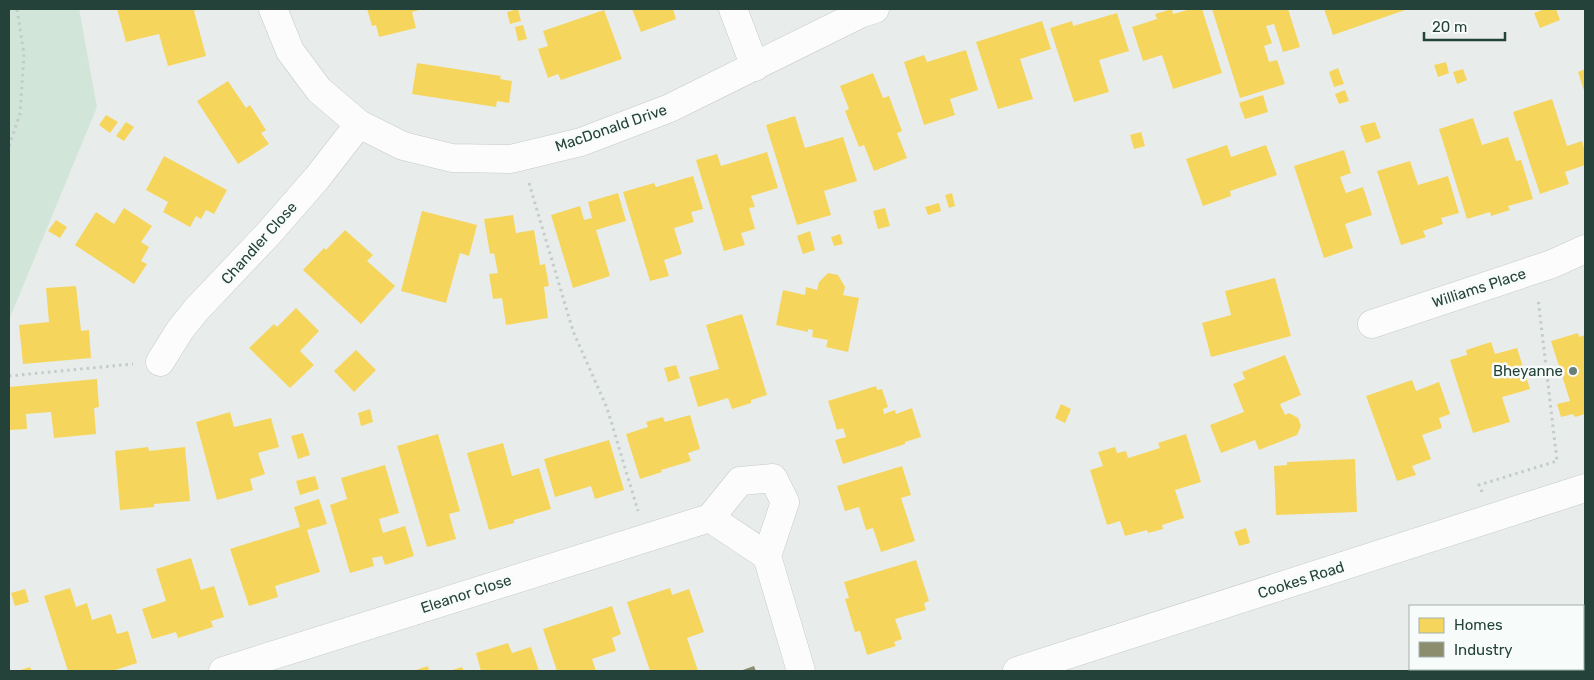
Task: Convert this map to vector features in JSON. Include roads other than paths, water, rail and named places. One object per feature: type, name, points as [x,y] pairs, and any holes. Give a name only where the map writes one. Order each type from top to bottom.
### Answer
[{"type":"street","name":"MacDonald Drive","points":[[273,9],[290,50],[319,90],[359,124],[402,146],[452,158],[511,158],[590,138],[670,108],[862,13],[875,9]]},
{"type":"street","points":[[733,9],[755,67]]},
{"type":"street","name":"Chandler Close","points":[[160,362],[180,330],[196,310],[269,233],[317,178],[359,124]]},
{"type":"street","name":"Williams Place","points":[[1372,324],[1552,264],[1585,248]]},
{"type":"street","points":[[767,556],[710,518],[740,481],[773,478],[785,502],[767,556],[800,671]]},
{"type":"street","name":"Cookes Road","points":[[1017,671],[1585,488]]},
{"type":"street","name":"Eleanor Close","points":[[223,671],[710,518]]},
{"type":"place","name":"Bheyanne","points":[[1573,371]]}]
